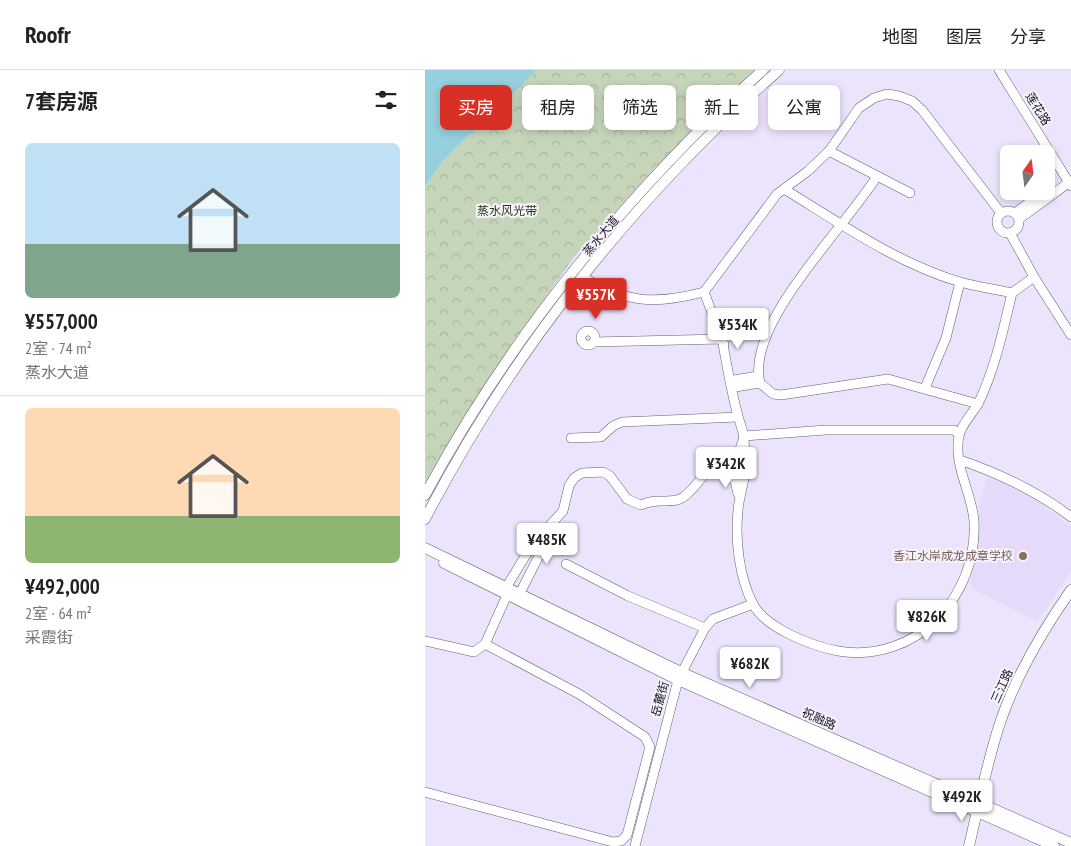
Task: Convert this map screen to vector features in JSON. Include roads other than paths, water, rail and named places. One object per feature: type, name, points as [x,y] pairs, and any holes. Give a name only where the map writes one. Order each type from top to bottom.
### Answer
[{"type":"main road","name":"蒸水大道","points":[[425,495],[505,363],[592,249],[680,150],[763,70]]},
{"type":"main road","name":"蒸水大道","points":[[425,519],[445,480],[490,405],[540,333],[583,277],[652,196],[738,108],[779,70]]},
{"type":"main road","name":"祝融路","points":[[425,548],[681,678],[981,809],[1071,843]]},
{"type":"main road","name":"祝融路","points":[[425,554],[507,590],[520,593],[681,678]]},
{"type":"main road","name":"三江路","points":[[981,809],[1001,721],[1013,691],[1033,650],[1071,590]]},
{"type":"main road","name":"三江路","points":[[981,809],[1017,695],[1038,652],[1071,598]]},
{"type":"main road","name":"祝融路","points":[[981,809],[1053,846]]},
{"type":"main road","points":[[969,846],[981,809]]},
{"type":"main road","points":[[975,846],[981,809]]},
{"type":"street","name":"莲花路","points":[[994,70],[1040,145]]},
{"type":"street","name":"莲花路","points":[[999,70],[1067,181],[1071,196]]},
{"type":"street","points":[[583,277],[608,291],[626,298],[642,300],[704,292],[777,194],[808,171],[829,151],[859,108],[874,98],[887,94],[899,96],[912,102],[922,110],[1001,213]]},
{"type":"street","points":[[829,151],[910,193]]},
{"type":"street","name":"莲花路","points":[[1055,166],[1067,181]]},
{"type":"street","points":[[877,176],[786,300],[761,350],[759,379],[773,394],[781,395],[888,380],[925,388],[978,404]]},
{"type":"street","points":[[1055,187],[1067,181]]},
{"type":"street","points":[[1017,216],[1067,181]]},
{"type":"street","points":[[785,189],[899,257],[960,282],[1012,293]]},
{"type":"street","points":[[1017,216],[1008,210],[1001,213],[997,219],[998,227],[1003,232],[1010,233],[1017,229],[1017,216],[1036,200]]},
{"type":"street","points":[[1010,233],[1034,277],[1071,335]]},
{"type":"street","points":[[704,292],[722,339],[734,384],[738,417],[744,436],[745,473],[739,500],[738,547],[743,575],[753,604],[769,621],[788,633],[805,642],[839,651],[881,649],[899,644],[917,635],[947,611],[961,590],[968,571],[975,534],[974,518],[960,460],[959,434],[978,404],[997,356],[1012,293],[1034,277]]},
{"type":"street","points":[[925,388],[946,338],[960,282]]},
{"type":"street","points":[[594,342],[722,339]]},
{"type":"street","points":[[734,384],[759,379]]},
{"type":"street","points":[[571,438],[601,437],[613,426],[622,422],[738,417]]},
{"type":"street","points":[[744,436],[826,430],[954,430],[959,434]]},
{"type":"street","points":[[717,472],[734,459],[742,448],[744,436]]},
{"type":"street","points":[[717,472],[730,468],[745,456]]},
{"type":"street","points":[[960,460],[1019,484],[1046,498],[1071,517]]},
{"type":"street","points":[[425,640],[474,652],[485,644],[507,590],[532,545],[563,511],[569,486],[574,478],[582,473],[603,472],[610,476],[627,499],[641,506],[658,499],[670,501],[679,499],[688,494],[706,473],[745,473]]},
{"type":"street","points":[[717,472],[735,481],[739,500]]},
{"type":"street","points":[[520,593],[542,550],[550,527]]},
{"type":"street","points":[[566,564],[628,596],[705,628]]},
{"type":"street","points":[[681,678],[705,628],[713,619],[721,614],[753,604]]},
{"type":"street","points":[[425,792],[613,842],[621,841],[627,836],[650,747],[648,742],[579,694],[485,644]]},
{"type":"street","name":"岳麓街","points":[[635,846],[681,678]]},
{"type":"street","name":"岳麓街","points":[[640,846],[681,678]]},
{"type":"place","name":"香江水岸成龙成章学校","points":[[1023,556]]},
{"type":"park label","name":"蒸水风光带","points":[[507,211]]}]
